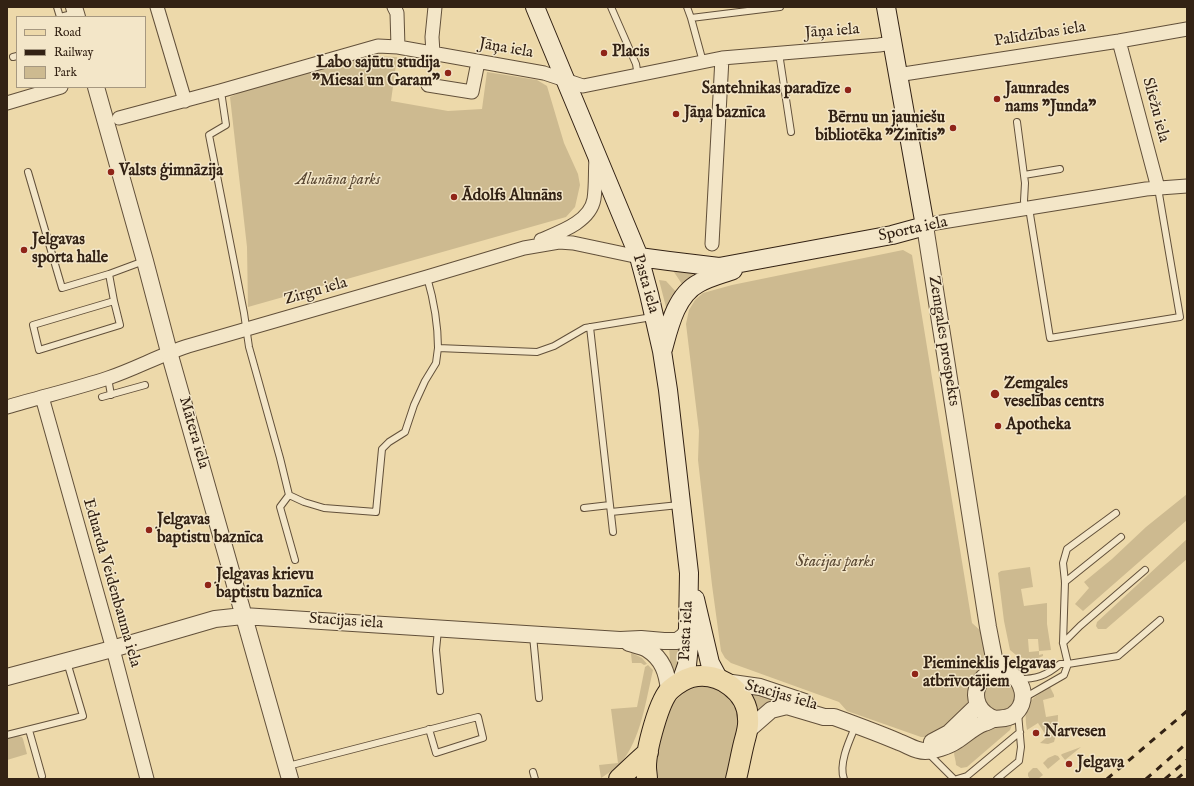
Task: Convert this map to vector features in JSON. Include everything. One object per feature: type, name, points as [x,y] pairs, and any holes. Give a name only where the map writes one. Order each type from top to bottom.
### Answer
[{"type":"main road","name":"Pasta iela","points":[[535,7],[639,256],[655,316],[668,390],[690,579],[688,629],[689,645],[687,665],[675,686]]},
{"type":"main road","name":"Zemgales prospekts","points":[[886,7],[925,226]]},
{"type":"main road","name":"Sporta iela","points":[[639,256],[719,267],[903,233],[925,226]]},
{"type":"main road","points":[[662,351],[677,306],[691,289],[698,283],[758,260]]},
{"type":"main road","name":"Pasta iela","points":[[690,579],[710,663],[721,680]]},
{"type":"main road","points":[[647,779],[646,767],[648,752],[658,712],[675,686],[693,677],[706,676],[721,680],[734,688],[743,698],[747,707],[747,732],[736,779]]},
{"type":"main road","points":[[619,779],[648,752]]},
{"type":"street","points":[[157,7],[185,101]]},
{"type":"street","points":[[394,7],[397,13],[398,47]]},
{"type":"street","points":[[433,53],[432,37],[435,7]]},
{"type":"street","name":"Palīdzības iela","points":[[897,74],[1187,29]]},
{"type":"street","name":"Sliežu iela","points":[[1119,40],[1158,188]]},
{"type":"street","name":"Jāņa iela","points":[[119,118],[220,92],[378,46],[398,47],[544,73],[583,86],[722,58],[892,43]]},
{"type":"street","points":[[712,244],[722,58]]},
{"type":"street","points":[[428,85],[472,92],[478,62]]},
{"type":"street","points":[[7,103],[55,88]]},
{"type":"street","name":"Mātera iela","points":[[96,88],[288,773]]},
{"type":"street","points":[[524,248],[570,227],[580,221],[589,210],[594,200],[596,154]]},
{"type":"street","name":"Sporta iela","points":[[925,226],[1158,188],[1187,186]]},
{"type":"street","name":"Zemgales prospekts","points":[[925,226],[988,627],[994,658],[1010,675]]},
{"type":"street","name":"Zirgu iela","points":[[7,407],[108,378],[143,365],[170,352],[524,248],[559,242],[573,243],[639,256]]},
{"type":"street","name":"Eduarda Veidenbauma iela","points":[[42,397],[147,779]]},
{"type":"street","name":"Stacijas iela","points":[[7,677],[112,649],[215,619],[243,616],[620,640],[641,639],[677,641],[684,636],[688,629]]},
{"type":"street","points":[[620,640],[646,649],[657,657],[675,686]]},
{"type":"street","points":[[747,732],[771,710],[787,706],[824,717],[834,717],[902,743],[918,751],[926,751],[956,742],[972,729],[982,724],[1011,716],[1020,705],[1023,692],[1021,685],[1010,675],[997,672],[984,678],[976,690],[976,698],[982,711],[988,716],[996,719]]},
{"type":"street","name":"Stacijas iela","points":[[721,680],[760,687],[798,699],[827,710],[834,717]]},
{"type":"street","points":[[902,743],[937,740],[949,733],[978,704]]},
{"type":"lane","points":[[611,7],[636,64],[638,76]]},
{"type":"lane","points":[[687,7],[703,62]]},
{"type":"lane","points":[[691,18],[780,7]]},
{"type":"lane","points":[[63,16],[76,12]]},
{"type":"lane","points":[[779,53],[791,132]]},
{"type":"lane","points":[[220,92],[226,125],[208,135],[247,329],[249,348],[289,495]]},
{"type":"lane","points":[[1016,122],[1025,183],[1024,201],[1027,209],[1050,338],[1180,317],[1158,188]]},
{"type":"lane","points":[[1024,175],[1060,169]]},
{"type":"lane","points":[[28,172],[62,288],[109,274],[145,261]]},
{"type":"lane","points":[[109,274],[120,325],[39,350],[33,325],[114,301]]},
{"type":"lane","points":[[289,495],[304,502],[324,508],[376,512],[382,449],[405,432],[414,405],[425,381],[436,363],[438,329],[432,295],[426,277]]},
{"type":"lane","points":[[438,348],[537,352],[554,346],[584,328],[655,316]]},
{"type":"lane","points":[[590,327],[613,532]]},
{"type":"lane","points":[[108,378],[111,395]]},
{"type":"lane","points":[[102,397],[145,385]]},
{"type":"lane","points":[[289,495],[280,507],[295,560]]},
{"type":"lane","points":[[611,512],[682,504]]},
{"type":"lane","points":[[584,508],[610,505]]},
{"type":"lane","points":[[997,779],[1019,761],[1021,747],[1020,705],[1064,675],[1068,664],[1063,642],[1065,582],[1063,563],[1067,549],[1116,513]]},
{"type":"lane","points":[[1065,582],[1121,537]]},
{"type":"lane","points":[[1063,642],[1145,570]]},
{"type":"lane","points":[[1010,675],[1029,679],[1049,673],[1060,664],[1118,656],[1160,620]]},
{"type":"lane","points":[[438,628],[436,650],[440,691]]},
{"type":"lane","points":[[533,634],[532,642],[539,698]]},
{"type":"lane","points":[[7,735],[83,716],[67,661]]},
{"type":"lane","points":[[288,773],[429,730],[478,717],[483,738],[436,753],[429,730]]},
{"type":"lane","points":[[844,779],[842,775],[843,762],[856,725]]},
{"type":"lane","points":[[29,730],[42,776]]},
{"type":"lane","points":[[957,779],[968,776],[1020,732]]},
{"type":"lane","points":[[926,751],[954,779]]},
{"type":"lane","points":[[533,772],[534,779]]},
{"type":"green space","name":"Alunāna parks","points":[[375,56],[397,57],[391,101],[448,111],[482,109],[487,72],[537,80],[547,86],[564,143],[578,174],[580,185],[575,207],[566,217],[248,307],[247,247],[230,97],[257,86],[303,72]]},
{"type":"green space","name":"Stacijas parks","points":[[903,250],[912,255],[972,623],[982,632],[987,664],[973,677],[965,708],[945,728],[930,737],[921,737],[847,711],[839,702],[731,663],[725,658],[721,651],[712,585],[698,460],[699,431],[686,324],[689,310],[695,300],[703,293],[732,285]]},
{"type":"green space","points":[[672,269],[695,272],[696,274],[684,287]]},
{"type":"green space","points":[[659,280],[666,281],[679,295],[669,308],[666,307]]},
{"type":"green space","points":[[1187,494],[1187,520],[1083,611],[1075,604],[1089,588],[1084,582],[1112,559],[1146,527]]},
{"type":"green space","points":[[1187,539],[1187,559],[1106,629],[1098,629],[1096,626],[1097,622]]},
{"type":"green space","points":[[1030,567],[1033,587],[1021,589],[1024,606],[1047,603],[1047,624],[1051,650],[1039,651],[1039,655],[1043,654],[1043,656],[1038,658],[1025,659],[1010,650],[1004,621],[998,573],[1001,571]],"holes":[[[1028,639],[1038,639],[1039,651],[1029,652]]]},
{"type":"green space","points":[[669,646],[682,648],[676,672],[674,673],[667,664],[670,661]]},
{"type":"green space","points":[[632,653],[642,658],[647,664],[632,663]]},
{"type":"green space","points":[[648,665],[653,670],[638,731],[628,753],[621,763],[601,778],[599,765],[618,763],[611,709],[637,707],[645,667]]},
{"type":"green space","points":[[998,677],[1013,684],[1016,700],[1010,708],[1001,711],[990,708],[986,704],[983,694],[987,683]]},
{"type":"green space","points":[[699,686],[716,688],[730,698],[736,707],[738,731],[733,757],[725,779],[659,779],[657,775],[656,762],[667,714],[673,703],[685,692]]},
{"type":"green space","points":[[1050,687],[1054,697],[1043,700],[1046,717],[1058,715],[1058,718],[1057,732],[1054,742],[1048,744],[1040,743],[1047,737],[1038,723],[1027,730],[1026,714],[1027,708],[1032,700]]},
{"type":"green space","points":[[749,692],[776,700],[758,710],[756,709]]},
{"type":"green space","points":[[1010,722],[1012,725],[1010,730],[967,767],[961,768],[956,765],[954,752],[957,745],[962,740],[977,732]]},
{"type":"green space","points":[[18,736],[22,737],[23,739],[27,754],[7,760],[7,739]]},
{"type":"green space","points":[[1081,747],[1065,760],[1061,755],[1062,754]]},
{"type":"green space","points":[[1055,755],[1060,759],[1048,769],[1043,763],[1048,758]]},
{"type":"green space","points":[[1033,768],[1037,768],[1043,775],[1038,779],[1030,779],[1028,773]]},
{"type":"railway","points":[[1107,779],[1187,711]]},
{"type":"railway","points":[[1146,779],[1187,743]]},
{"type":"railway","points":[[1165,779],[1187,760]]},
{"type":"railway","points":[[1177,779],[1187,770]]},
{"type":"place","name":"Placis","points":[[604,53]]},
{"type":"place","name":"Labo sajūtu studija \"Miesai un Garam\"","points":[[448,73]]},
{"type":"place","name":"Santehnikas paradīze","points":[[848,90]]},
{"type":"place","name":"Jaunrades nams \"Junda\"","points":[[997,99]]},
{"type":"place","name":"Jāņa baznīca","points":[[676,114]]},
{"type":"place","name":"Bērnu un jauniešu bibliotēka \"Zinītis\"","points":[[953,128]]},
{"type":"place","name":"Valsts ģimnāzija","points":[[111,172]]},
{"type":"place","name":"Ādolfs Alunāns","points":[[454,197]]},
{"type":"place","name":"Jelgavas sporta halle","points":[[24,250]]},
{"type":"place","name":"Zemgales veselības centrs","points":[[995,394]]},
{"type":"place","name":"Apotheka","points":[[998,426]]},
{"type":"place","name":"Jelgavas baptistu baznīca","points":[[149,530]]},
{"type":"place","name":"Jelgavas krievu baptistu baznīca","points":[[208,585]]},
{"type":"place","name":"Piemineklis Jelgavas atbrīvotājiem","points":[[915,674]]},
{"type":"place","name":"Narvesen","points":[[1036,733]]},
{"type":"place","name":"Jelgava","points":[[1069,764]]}]
